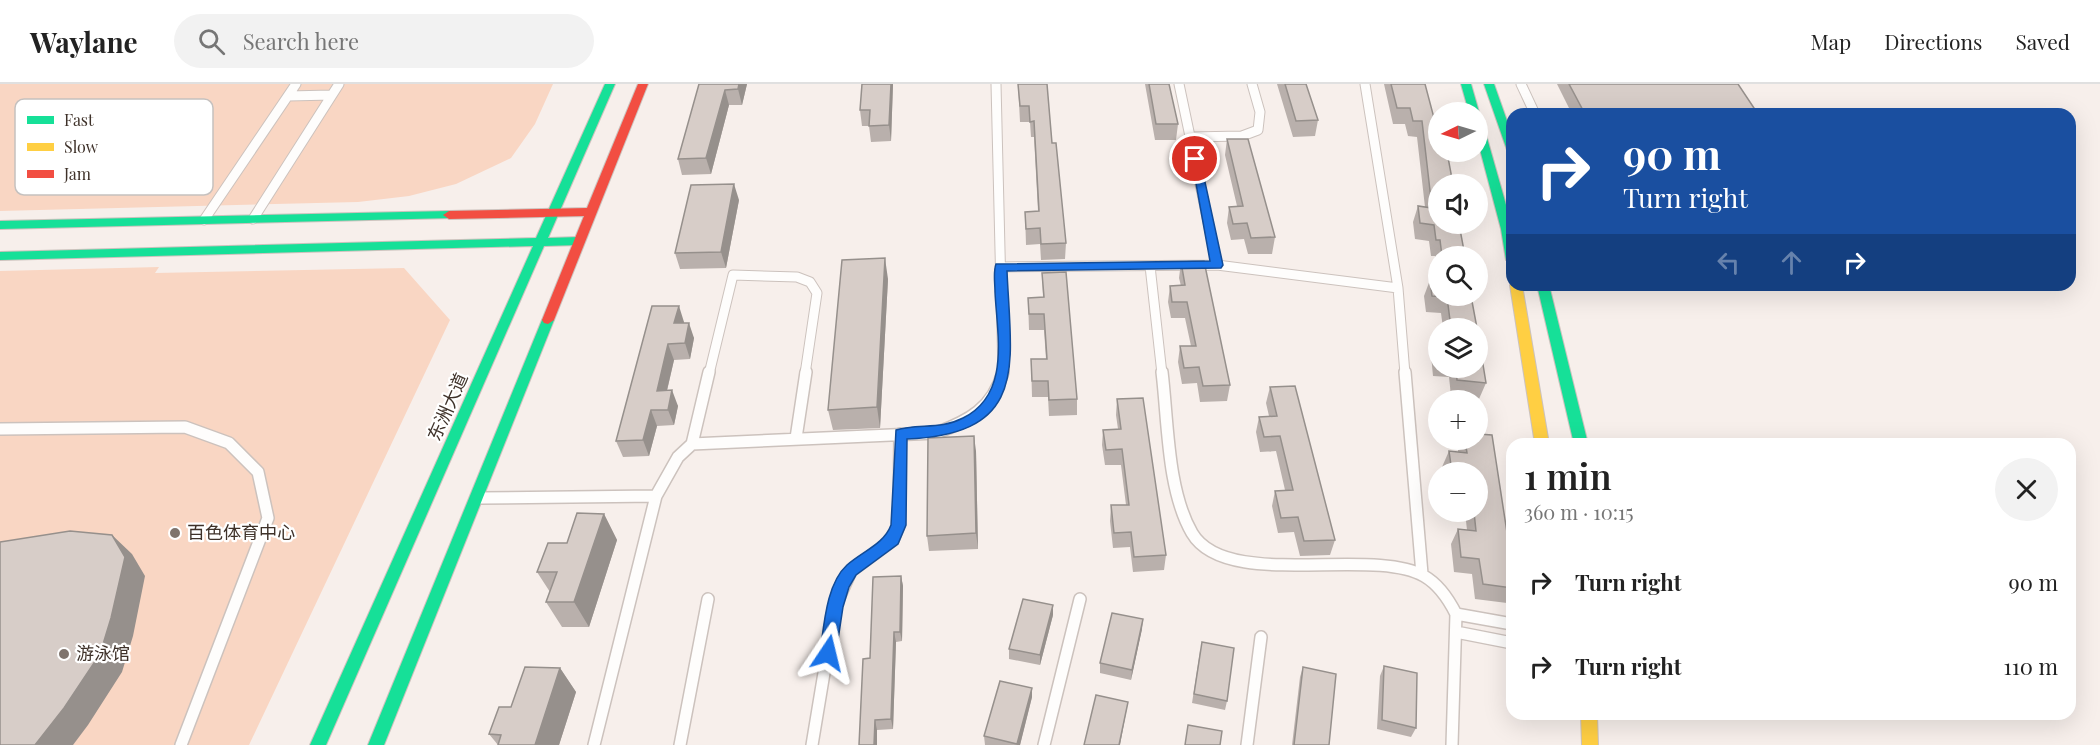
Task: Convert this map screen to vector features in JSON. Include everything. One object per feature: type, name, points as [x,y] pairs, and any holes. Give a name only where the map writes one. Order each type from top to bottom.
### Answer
[{"type":"street","name":"东洲大道","points":[[318,745],[610,84]]},
{"type":"street","points":[[376,745],[643,84]]},
{"type":"street","points":[[1466,84],[1471,102]]},
{"type":"street","points":[[1489,84],[1506,125]]},
{"type":"street","points":[[1488,160],[1506,225]]},
{"type":"street","points":[[0,225],[591,212]]},
{"type":"street","points":[[0,256],[579,241]]},
{"type":"street","points":[[1517,291],[1541,438]]},
{"type":"street","points":[[1544,291],[1580,438]]},
{"type":"street","points":[[1589,720],[1590,745]]},
{"type":"lane","points":[[204,220],[296,84]]},
{"type":"lane","points":[[253,219],[339,84]]},
{"type":"lane","points":[[692,444],[936,433],[969,421],[983,411],[1000,388],[1004,369],[996,84]]},
{"type":"lane","points":[[1179,84],[1217,265]]},
{"type":"lane","points":[[1190,137],[1242,136],[1258,130],[1260,111],[1252,84]]},
{"type":"lane","points":[[1365,84],[1398,288],[1422,574]]},
{"type":"lane","points":[[1521,84],[1532,108]]},
{"type":"lane","points":[[288,96],[332,95]]},
{"type":"lane","points":[[1001,267],[1217,265],[1398,288]]},
{"type":"lane","points":[[1150,266],[1177,499],[1194,537],[1216,556],[1250,562],[1395,568],[1422,574],[1450,602],[1456,614],[1452,745]]},
{"type":"lane","points":[[594,745],[656,496],[678,457],[692,444],[733,275],[797,277],[810,282],[817,293],[796,438]]},
{"type":"lane","points":[[0,429],[185,427],[229,443],[258,472],[268,518],[216,659],[181,745]]},
{"type":"lane","points":[[812,745],[835,607],[842,586],[851,571],[893,540],[899,525],[900,434]]},
{"type":"lane","points":[[476,498],[656,496]]},
{"type":"lane","points":[[680,745],[708,599]]},
{"type":"lane","points":[[1044,745],[1080,599]]},
{"type":"lane","points":[[1456,614],[1506,623]]},
{"type":"lane","points":[[1455,633],[1506,642]]},
{"type":"lane","points":[[1247,745],[1261,637]]},
{"type":"shaded area","points":[[0,84],[553,84],[535,124],[511,158],[456,184],[409,196],[358,202],[0,211]]},
{"type":"shaded area","name":"百色体育中心","points":[[159,267],[155,273],[404,268],[450,320],[249,745],[0,745],[0,271]]},
{"type":"building","points":[[699,84],[739,84],[738,89],[725,90],[706,158],[678,159]]},
{"type":"building","points":[[862,84],[891,84],[889,125],[869,126],[870,110],[860,110]]},
{"type":"building","points":[[1018,84],[1047,84],[1052,143],[1056,143],[1066,243],[1041,244],[1040,228],[1026,229],[1025,212],[1039,211],[1034,121],[1030,122],[1029,106],[1020,106]]},
{"type":"building","points":[[1149,84],[1169,84],[1178,124],[1156,124]]},
{"type":"building","points":[[1285,84],[1306,84],[1318,120],[1296,121]]},
{"type":"building","points":[[1391,84],[1425,84],[1430,102],[1428,162],[1449,162],[1451,174],[1428,174],[1422,121],[1413,121],[1410,108],[1397,108]]},
{"type":"building","points":[[1569,84],[1738,84],[1754,108],[1582,108]]},
{"type":"building","points":[[1227,139],[1248,139],[1275,237],[1251,238],[1247,223],[1233,224],[1229,207],[1243,206]]},
{"type":"building","points":[[734,184],[721,252],[675,253],[691,185]]},
{"type":"building","points":[[1418,206],[1428,207],[1428,224],[1420,223]]},
{"type":"building","points":[[1435,234],[1461,234],[1463,246],[1441,246],[1440,240],[1436,240]]},
{"type":"building","points":[[885,258],[877,407],[828,410],[842,260]]},
{"type":"building","points":[[1204,261],[1230,385],[1203,386],[1199,367],[1184,368],[1180,346],[1196,346],[1187,302],[1172,302],[1170,286],[1185,285],[1181,262]]},
{"type":"building","points":[[1066,272],[1077,399],[1049,400],[1048,381],[1032,381],[1031,359],[1047,359],[1044,314],[1029,314],[1028,298],[1044,297],[1042,273]]},
{"type":"building","points":[[652,306],[679,306],[674,323],[689,323],[685,343],[668,344],[657,391],[672,390],[668,410],[651,410],[643,440],[616,441]]},
{"type":"building","points":[[1448,306],[1473,306],[1475,318],[1450,318]]},
{"type":"building","points":[[1457,378],[1485,378],[1486,383],[1457,380]]},
{"type":"building","points":[[1295,386],[1335,540],[1304,541],[1298,517],[1281,518],[1275,491],[1293,490],[1280,436],[1264,437],[1259,417],[1277,416],[1270,387]]},
{"type":"building","points":[[1143,398],[1166,555],[1134,557],[1131,532],[1114,533],[1111,505],[1129,505],[1122,449],[1106,450],[1103,430],[1121,429],[1117,399]]},
{"type":"building","points":[[1488,435],[1492,435],[1506,526],[1506,587],[1483,584],[1479,559],[1461,557],[1458,529],[1476,531],[1475,522],[1488,522],[1488,462],[1451,462],[1449,451],[1467,453],[1467,450],[1488,450]]},
{"type":"building","points":[[974,436],[976,533],[927,536],[928,438]]},
{"type":"building","points":[[577,513],[604,514],[574,602],[546,602],[557,572],[537,572],[548,543],[567,543]]},
{"type":"building","name":"游泳馆","points":[[70,531],[112,535],[125,557],[100,654],[64,708],[35,745],[0,745],[0,542]]},
{"type":"building","points":[[901,576],[900,632],[894,632],[891,719],[875,720],[874,745],[859,745],[863,659],[870,658],[873,577]]},
{"type":"building","points":[[1023,599],[1053,605],[1040,655],[1009,649]]},
{"type":"building","points":[[1112,613],[1143,619],[1132,670],[1100,663]]},
{"type":"building","points":[[1202,642],[1234,648],[1227,701],[1194,694]]},
{"type":"building","points":[[1384,666],[1417,673],[1416,728],[1382,720]]},
{"type":"building","points":[[525,667],[560,668],[535,745],[498,745],[501,735],[489,734],[499,707],[511,707]]},
{"type":"building","points":[[1303,667],[1336,674],[1329,745],[1294,745]]},
{"type":"building","points":[[1000,681],[1032,688],[1017,744],[984,736]]},
{"type":"building","points":[[1096,695],[1128,702],[1119,745],[1084,745]]},
{"type":"building","points":[[1188,725],[1222,731],[1220,745],[1185,745]]},
{"type":"traffic: fast","points":[[318,745],[610,84]]},
{"type":"traffic: fast","points":[[1466,84],[1471,102]]},
{"type":"traffic: fast","points":[[1489,84],[1506,133]]},
{"type":"traffic: fast","points":[[1488,160],[1506,225]]},
{"type":"traffic: fast","points":[[0,225],[449,215]]},
{"type":"traffic: fast","points":[[0,256],[579,241]]},
{"type":"traffic: fast","points":[[1544,291],[1580,438]]},
{"type":"traffic: fast","points":[[376,745],[548,320]]},
{"type":"traffic: slow","points":[[1517,291],[1541,438]]},
{"type":"traffic: slow","points":[[1589,720],[1590,745]]},
{"type":"traffic: jam","points":[[548,320],[643,84]]},
{"type":"traffic: jam","points":[[449,215],[591,212]]},
{"type":"place","name":"百色体育中心","points":[[175,533]]},
{"type":"place","name":"游泳馆","points":[[64,654]]},
{"type":"route","points":[[828,653],[835,607],[842,586],[851,571],[893,540],[899,525],[900,434],[936,433],[969,421],[983,411],[1000,388],[1004,369],[1001,267],[1217,265],[1195,159]]}]
